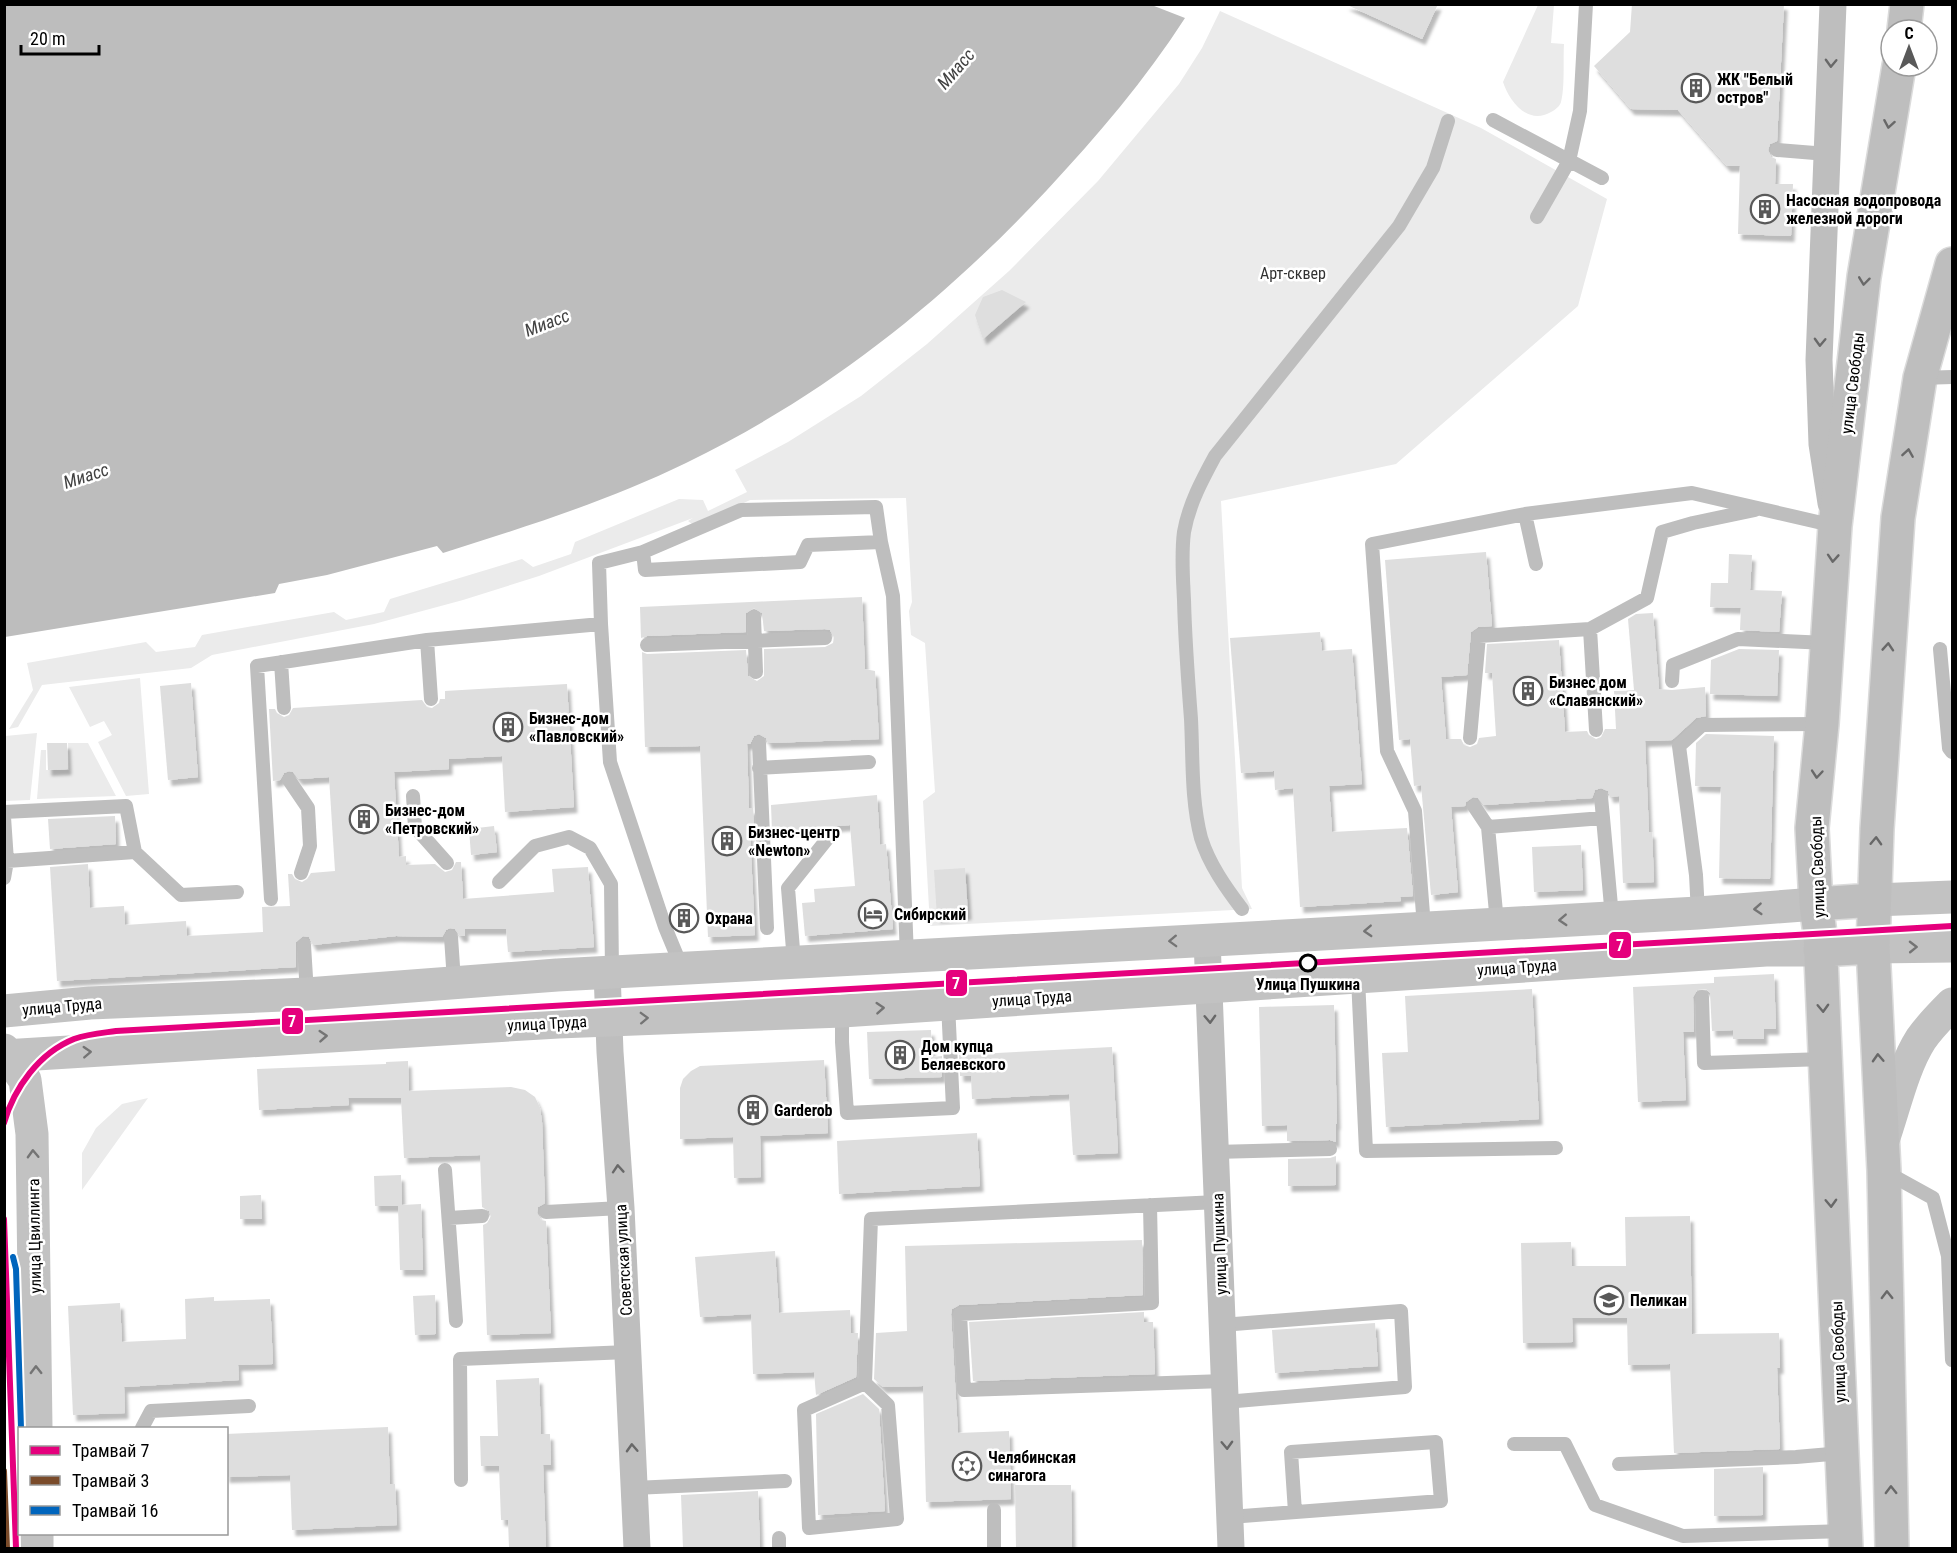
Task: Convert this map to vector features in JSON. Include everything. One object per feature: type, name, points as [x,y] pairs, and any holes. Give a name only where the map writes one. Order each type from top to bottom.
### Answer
[{"type":"main road","name":"улица Свободы","points":[[1846,1540],[1820,950],[1812,828],[1822,724],[1834,526],[1864,277],[1897,78]]},
{"type":"main road","points":[[1892,1548],[1883,1156],[1873,947],[1877,829],[1895,549],[1920,378],[1953,264]]},
{"type":"main road","name":"улица Труда","points":[[4,1011],[90,1003],[307,994],[454,981],[1953,897]]},
{"type":"main road","name":"улица Труда","points":[[5,1054],[608,1019],[842,1011],[1766,950],[1953,946]]},
{"type":"main road","points":[[1883,1156],[1905,1075],[1920,1041],[1935,1021],[1953,1004]]},
{"type":"main road","name":"улица Цвиллинга","points":[[5,1054],[25,1080],[32,1134],[36,1427]]},
{"type":"street","points":[[1833,4],[1819,360],[1822,444],[1834,526]]},
{"type":"street","name":"улица Пушкина","points":[[1207,940],[1231,1548]]},
{"type":"street","name":"Советская улица","points":[[609,972],[608,1019],[621,1208],[637,1548]]},
{"type":"lane","points":[[1537,217],[1569,160],[1580,111],[1586,4]]},
{"type":"lane","points":[[1493,120],[1602,178]]},
{"type":"lane","points":[[1242,909],[1212,863],[1202,839],[1196,812],[1185,650],[1182,560],[1191,506],[1202,478],[1215,456],[1354,285],[1399,225],[1432,168],[1449,121]]},
{"type":"lane","points":[[1777,150],[1827,154]]},
{"type":"lane","points":[[1920,378],[1953,377]]},
{"type":"lane","points":[[1424,927],[1415,811],[1387,751],[1372,544],[1525,514],[1692,493],[1834,526]]},
{"type":"lane","points":[[682,968],[665,927],[610,762],[599,563],[644,552],[741,510],[876,507],[893,596],[907,957]]},
{"type":"lane","points":[[1470,738],[1479,636],[1590,629],[1647,598],[1662,532],[1761,509]]},
{"type":"lane","points":[[1525,514],[1536,564]]},
{"type":"lane","points":[[644,552],[645,570],[800,562],[808,546],[881,542]]},
{"type":"lane","points":[[754,617],[756,672]]},
{"type":"lane","points":[[271,899],[257,666],[427,640],[601,624]]},
{"type":"lane","points":[[1590,629],[1596,730]]},
{"type":"lane","points":[[648,645],[825,638]]},
{"type":"lane","points":[[1672,681],[1673,665],[1738,639],[1827,643]]},
{"type":"lane","points":[[427,640],[431,699]]},
{"type":"lane","points":[[1940,649],[1949,748],[1953,752]]},
{"type":"lane","points":[[281,662],[284,708]]},
{"type":"lane","points":[[1698,913],[1696,876],[1679,746],[1702,725],[1822,724]]},
{"type":"lane","points":[[759,743],[767,928]]},
{"type":"lane","points":[[759,768],[869,762]]},
{"type":"lane","points":[[289,780],[308,808],[310,846],[301,873]]},
{"type":"lane","points":[[413,796],[415,827],[447,863]]},
{"type":"lane","points":[[1601,797],[1612,917]]},
{"type":"lane","points":[[4,812],[126,806],[135,852],[181,895],[237,892]]},
{"type":"lane","points":[[1474,806],[1488,827],[1497,923]]},
{"type":"lane","points":[[4,817],[7,861],[4,879]]},
{"type":"lane","points":[[1488,827],[1604,818]]},
{"type":"lane","points":[[499,882],[536,846],[569,837],[590,848],[611,884],[609,972]]},
{"type":"lane","points":[[794,962],[789,888],[828,838]]},
{"type":"lane","points":[[7,861],[135,852]]},
{"type":"lane","points":[[451,937],[454,981]]},
{"type":"lane","points":[[304,945],[307,994]]},
{"type":"lane","points":[[1358,978],[1366,1150],[1556,1148]]},
{"type":"lane","points":[[1702,997],[1704,1062],[1825,1059]]},
{"type":"lane","points":[[842,1011],[847,1113],[953,1108],[948,1004]]},
{"type":"lane","points":[[1215,1152],[1330,1149]]},
{"type":"lane","points":[[1883,1156],[1933,1198],[1948,1256],[1953,1360]]},
{"type":"lane","points":[[445,1170],[456,1322]]},
{"type":"lane","points":[[865,1383],[804,1410],[809,1528],[897,1519],[888,1405],[865,1383],[871,1219],[1217,1202]]},
{"type":"lane","points":[[1150,1205],[1152,1303],[960,1314],[964,1390],[1225,1391],[1405,1387],[1401,1311],[1222,1324]]},
{"type":"lane","points":[[546,1212],[621,1208]]},
{"type":"lane","points":[[449,1218],[482,1216]]},
{"type":"lane","points":[[461,1480],[460,1359],[628,1352]]},
{"type":"lane","points":[[142,1427],[151,1411],[249,1406]]},
{"type":"lane","points":[[1230,1517],[1441,1501],[1436,1442],[1291,1452],[1294,1512]]},
{"type":"lane","points":[[1514,1444],[1564,1443],[1595,1505],[1683,1536],[1846,1540]]},
{"type":"lane","points":[[1619,1464],[1842,1453]]},
{"type":"lane","points":[[634,1488],[785,1481]]},
{"type":"lane","points":[[994,1510],[994,1548]]},
{"type":"green space","points":[[1538,5],[1554,5],[1551,43],[1564,44],[1561,102],[1553,111],[1543,116],[1527,114],[1515,104],[1503,82]]},
{"type":"green space","name":"Арт-сквер","points":[[1220,11],[1481,128],[1607,199],[1578,306],[1396,464],[1221,501],[1242,888],[1252,909],[930,926],[923,801],[935,792],[925,643],[911,635],[909,611],[912,602],[906,498],[750,500],[704,522],[692,524],[688,521],[693,518],[539,576],[463,600],[374,624],[212,655],[191,668],[42,685],[18,727],[9,729],[33,690],[27,663],[146,642],[156,652],[195,647],[202,635],[334,612],[346,620],[384,612],[390,599],[522,559],[533,567],[571,554],[575,542],[679,499],[703,500],[708,511],[747,492],[735,470],[788,442],[861,396],[927,344],[1009,271],[1098,181],[1179,84],[1202,48]]},
{"type":"green space","points":[[140,678],[149,794],[126,796],[98,742],[112,735],[104,721],[90,727],[69,687]]},
{"type":"green space","points":[[37,733],[30,800],[5,801],[5,736]]},
{"type":"green space","points":[[68,743],[88,743],[116,796],[37,799],[41,750],[46,750],[46,770],[69,770]]},
{"type":"green space","points":[[148,1098],[82,1190],[82,1153],[96,1128],[122,1104]]},
{"type":"water","name":"Миасс","points":[[1149,4],[1185,18],[1120,107],[1047,190],[966,271],[879,343],[834,377],[787,408],[737,436],[657,477],[627,489],[535,523],[443,553],[437,546],[327,575],[279,584],[275,593],[5,637],[5,5]]},
{"type":"building","points":[[1345,4],[1438,4],[1422,39]]},
{"type":"building","name":"ЖК \"Белый остров\"","points":[[1632,4],[1784,4],[1777,141],[1770,144],[1768,150],[1771,157],[1776,159],[1775,184],[1793,184],[1791,236],[1738,234],[1740,166],[1727,166],[1678,110],[1631,109],[1594,66],[1630,32]]},
{"type":"building","points":[[1002,290],[1026,302],[983,339],[975,315],[983,297]]},
{"type":"building","points":[[1486,552],[1492,626],[1478,627],[1471,632],[1467,675],[1441,677],[1446,739],[1461,739],[1464,745],[1470,747],[1477,744],[1479,738],[1496,736],[1492,673],[1485,673],[1487,644],[1559,640],[1565,732],[1587,731],[1596,739],[1601,737],[1605,729],[1616,729],[1614,691],[1634,690],[1628,619],[1636,614],[1653,613],[1659,689],[1705,687],[1706,716],[1696,718],[1672,740],[1645,741],[1649,832],[1652,832],[1654,882],[1623,883],[1619,796],[1610,797],[1608,791],[1601,788],[1595,790],[1592,798],[1484,805],[1478,798],[1473,797],[1466,802],[1465,806],[1451,807],[1458,892],[1431,895],[1421,785],[1414,786],[1410,739],[1399,740],[1385,560]]},
{"type":"building","points":[[1729,554],[1752,555],[1750,590],[1782,591],[1779,632],[1740,630],[1741,608],[1710,607],[1711,583],[1728,583]]},
{"type":"building","name":"Бизнес-центр «Newton»","points":[[862,597],[865,669],[875,671],[879,739],[768,743],[766,738],[759,734],[754,736],[750,744],[747,744],[749,808],[753,808],[754,832],[750,833],[755,935],[708,937],[700,746],[645,747],[642,652],[647,654],[746,650],[748,676],[757,681],[764,676],[764,649],[825,647],[833,643],[834,637],[830,630],[825,629],[764,631],[762,613],[754,608],[746,613],[746,632],[641,638],[640,607]]},
{"type":"building","points":[[1320,632],[1322,651],[1352,649],[1362,784],[1329,786],[1332,832],[1407,828],[1413,896],[1400,897],[1401,901],[1300,907],[1293,788],[1275,790],[1274,771],[1241,773],[1230,638]]},
{"type":"building","points":[[1739,649],[1779,650],[1777,696],[1710,694],[1711,660]]},
{"type":"building","points":[[191,683],[198,777],[168,780],[160,686]]},
{"type":"building","points":[[567,684],[574,807],[505,812],[502,756],[449,759],[449,769],[394,772],[399,857],[406,856],[406,865],[435,864],[445,872],[452,870],[456,862],[461,862],[463,899],[554,892],[552,869],[588,867],[594,947],[508,952],[506,929],[465,929],[465,936],[460,936],[455,929],[450,928],[442,937],[396,936],[313,945],[309,937],[303,936],[296,942],[296,967],[57,981],[50,867],[88,864],[90,908],[124,906],[125,925],[186,921],[187,936],[263,932],[262,907],[290,906],[288,874],[292,874],[295,879],[302,882],[311,873],[335,871],[329,777],[299,779],[289,771],[284,773],[280,780],[273,781],[269,709],[275,709],[284,717],[289,715],[293,708],[422,700],[427,707],[432,708],[439,703],[440,699],[445,699],[445,691]]},
{"type":"building","points":[[1706,734],[1774,736],[1770,879],[1719,878],[1721,787],[1695,786],[1696,743]]},
{"type":"building","points":[[47,743],[67,743],[68,769],[48,770]]},
{"type":"building","points":[[877,795],[880,845],[886,844],[893,929],[805,936],[802,903],[815,902],[814,889],[855,886],[850,825],[772,831],[771,805]]},
{"type":"building","points":[[115,816],[116,844],[50,849],[48,819]]},
{"type":"building","points":[[494,826],[497,852],[471,855],[469,829]]},
{"type":"building","points":[[1581,845],[1583,890],[1534,892],[1532,847]]},
{"type":"building","points":[[965,868],[968,914],[937,917],[934,870]]},
{"type":"building","points":[[1774,974],[1776,1029],[1764,1029],[1764,1039],[1733,1039],[1733,1030],[1712,1031],[1710,993],[1706,989],[1697,990],[1693,997],[1694,1032],[1683,1032],[1686,1100],[1638,1102],[1633,987],[1714,983],[1714,977]]},
{"type":"building","points":[[1532,989],[1539,1119],[1386,1127],[1382,1053],[1408,1052],[1405,996]]},
{"type":"building","points":[[1334,1005],[1336,1142],[1330,1140],[1287,1141],[1287,1125],[1262,1126],[1259,1007]]},
{"type":"building","name":"Дом купца Беляевского","points":[[931,1030],[932,1057],[942,1056],[942,1077],[869,1079],[867,1032]]},
{"type":"building","points":[[1112,1047],[1118,1153],[1073,1155],[1069,1094],[972,1099],[971,1076],[960,1076],[959,1055]]},
{"type":"building","name":"Garderob","points":[[824,1060],[828,1133],[760,1136],[761,1177],[734,1178],[733,1137],[680,1139],[680,1088],[683,1079],[700,1066]]},
{"type":"building","points":[[408,1061],[409,1091],[511,1087],[525,1090],[535,1097],[540,1108],[542,1122],[545,1203],[538,1207],[537,1213],[541,1220],[546,1221],[551,1333],[487,1335],[483,1225],[491,1216],[489,1211],[482,1207],[480,1155],[404,1158],[401,1098],[348,1098],[349,1105],[259,1110],[257,1069],[386,1064],[386,1062]]},
{"type":"building","points":[[977,1133],[980,1186],[839,1194],[837,1141]]},
{"type":"building","points":[[1336,1156],[1336,1185],[1288,1186],[1288,1159]]},
{"type":"building","points":[[401,1175],[402,1205],[421,1204],[423,1270],[400,1270],[398,1206],[375,1206],[374,1176]]},
{"type":"building","points":[[261,1195],[262,1219],[240,1219],[240,1196]]},
{"type":"building","points":[[1690,1216],[1692,1334],[1779,1333],[1780,1368],[1777,1368],[1780,1449],[1674,1453],[1670,1364],[1628,1365],[1627,1318],[1572,1318],[1573,1342],[1523,1343],[1521,1243],[1571,1242],[1572,1266],[1626,1266],[1625,1217]]},
{"type":"building","points":[[1142,1240],[1143,1295],[959,1305],[952,1309],[958,1433],[1009,1431],[1011,1499],[926,1502],[923,1386],[883,1387],[874,1379],[876,1333],[907,1331],[905,1246]]},
{"type":"building","points":[[775,1251],[779,1313],[850,1310],[851,1333],[858,1333],[856,1377],[816,1395],[814,1372],[753,1374],[751,1314],[700,1317],[695,1257]]},
{"type":"building","points":[[435,1295],[436,1334],[415,1335],[413,1296]]},
{"type":"building","points":[[214,1297],[214,1301],[270,1299],[273,1364],[238,1365],[239,1380],[124,1387],[125,1413],[73,1415],[68,1306],[120,1303],[122,1342],[186,1339],[185,1299]]},
{"type":"building","points":[[1144,1312],[1144,1322],[1153,1322],[1155,1374],[973,1381],[969,1322]]},
{"type":"building","points":[[1375,1323],[1378,1366],[1275,1373],[1272,1330]]},
{"type":"building","points":[[539,1378],[541,1434],[550,1434],[551,1465],[543,1465],[546,1548],[509,1548],[508,1520],[501,1520],[499,1466],[481,1466],[480,1436],[498,1436],[496,1380]]},
{"type":"building","points":[[863,1394],[879,1409],[885,1511],[818,1515],[816,1414]]},
{"type":"building","points":[[388,1427],[390,1484],[395,1484],[397,1525],[292,1530],[290,1475],[228,1477],[228,1434]]},
{"type":"building","points":[[1763,1467],[1763,1515],[1714,1516],[1714,1469]]},
{"type":"building","points":[[1015,1485],[1071,1485],[1072,1548],[1016,1548]]},
{"type":"building","points":[[758,1491],[760,1548],[683,1548],[681,1495]]},
{"type":"tram line","name":"7","points":[[4,1123],[21,1085],[50,1053],[74,1039],[116,1031],[1952,926]]},
{"type":"tram line","name":"7","points":[[4,1219],[16,1548]]},
{"type":"tram line","name":"16","points":[[13,1257],[16,1269],[21,1427]]},
{"type":"tram line","name":"3","points":[[4,1471],[7,1548]]},
{"type":"place","name":"ЖК \"Белый остров\"","points":[[1696,88]]},
{"type":"place","name":"Насосная водопровода железной дороги","points":[[1765,209]]},
{"type":"place","name":"Бизнес дом «Славянский»","points":[[1528,691]]},
{"type":"place","name":"Бизнес-дом «Павловский»","points":[[508,727]]},
{"type":"place","name":"Бизнес-дом «Петровский»","points":[[364,819]]},
{"type":"place","name":"Бизнес-центр «Newton»","points":[[727,841]]},
{"type":"place","name":"Сибирский","points":[[873,914]]},
{"type":"place","name":"Охрана","points":[[684,918]]},
{"type":"place","name":"Улица Пушкина","points":[[1308,963]]},
{"type":"place","name":"Дом купца Беляевского","points":[[900,1055]]},
{"type":"place","name":"Garderob","points":[[753,1110]]},
{"type":"place","name":"Пеликан","points":[[1609,1300]]},
{"type":"place","name":"Челябинская синагога","points":[[967,1466]]}]
